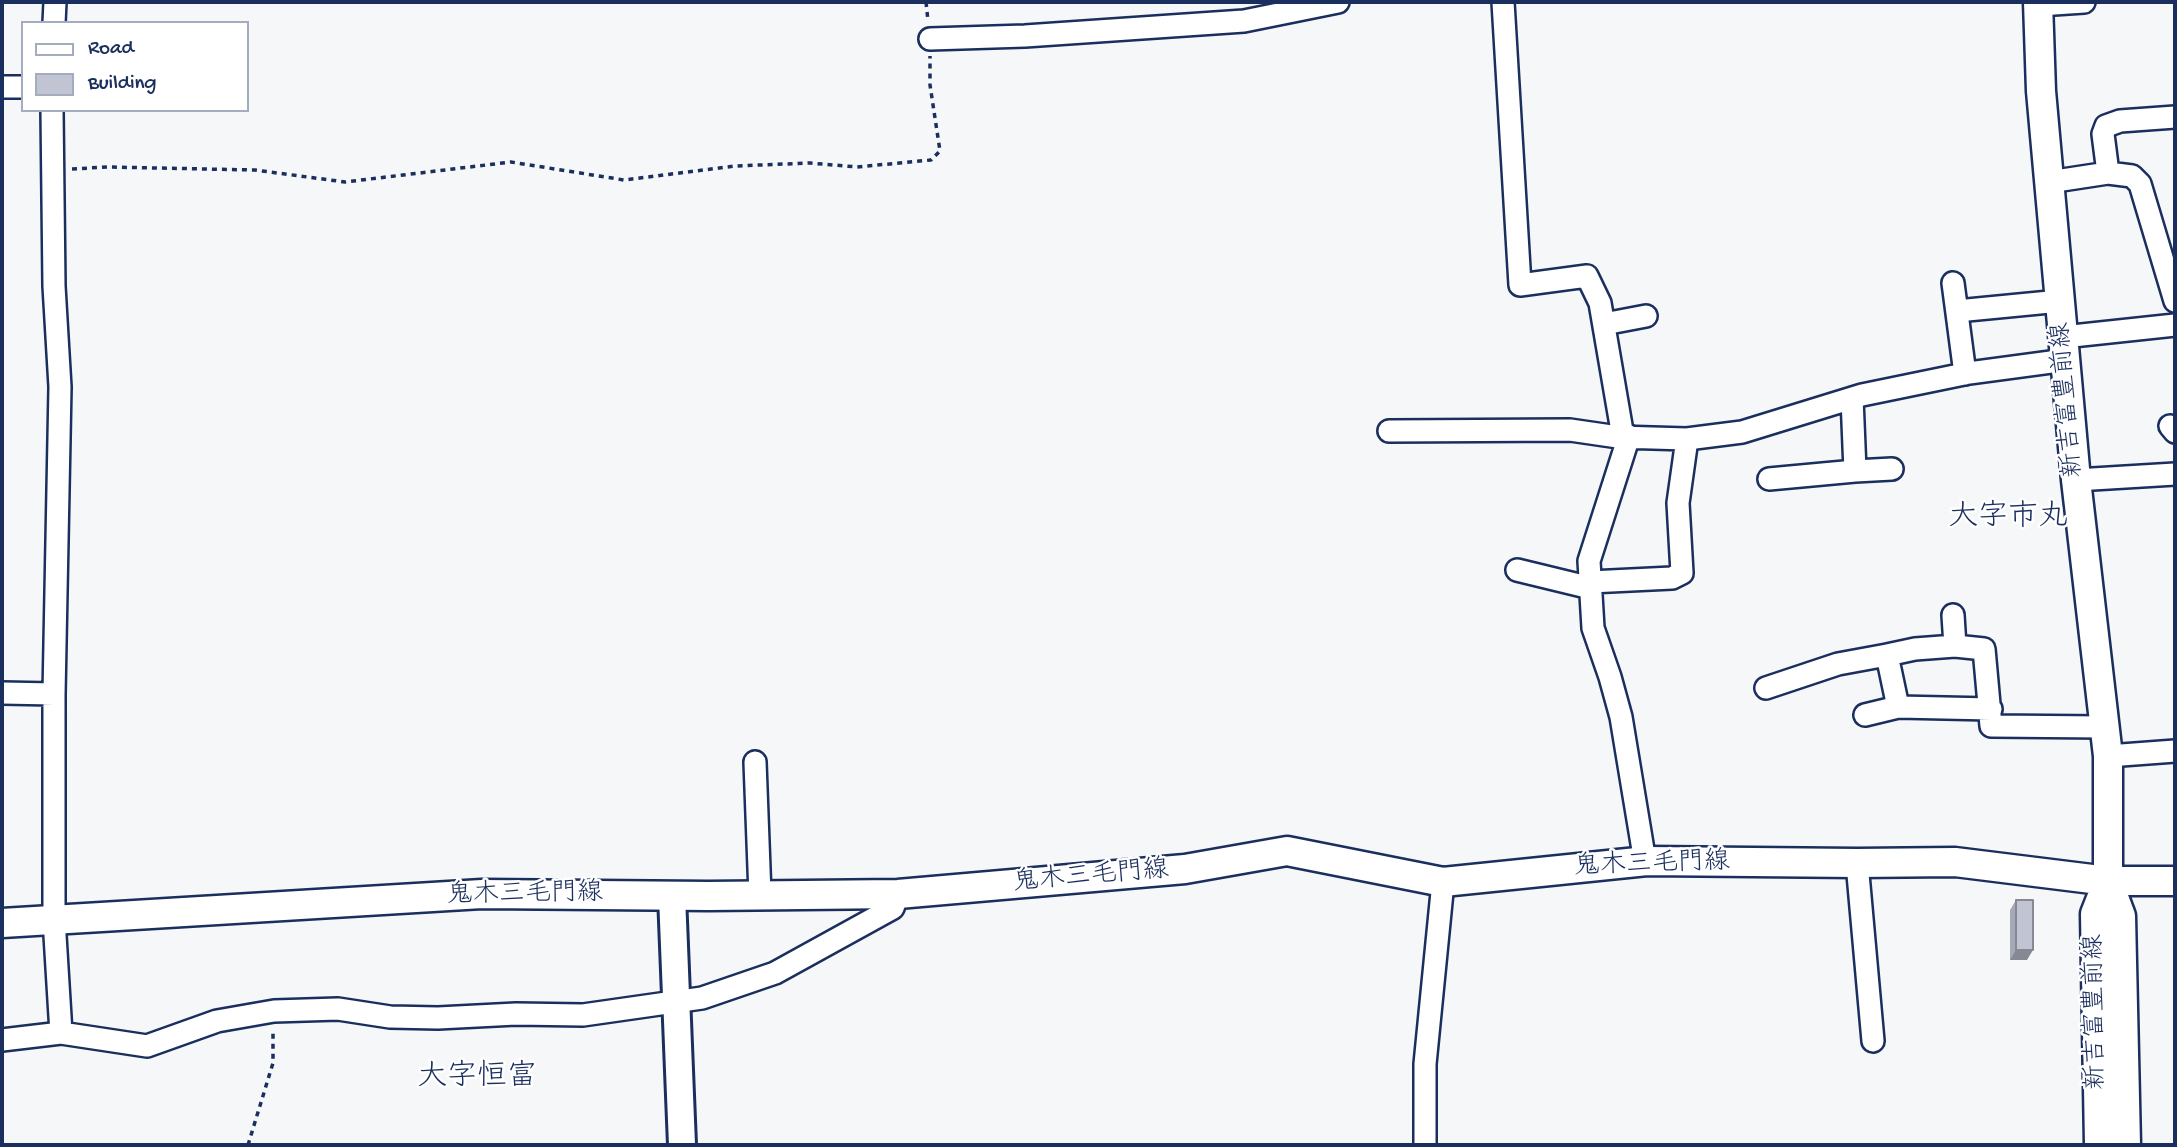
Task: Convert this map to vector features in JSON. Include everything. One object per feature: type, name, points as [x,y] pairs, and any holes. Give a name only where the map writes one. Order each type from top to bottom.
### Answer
[{"type":"main road","name":"新吉富豊前線","points":[[2038,3],[2041,91],[2076,480],[2108,756],[2108,881],[2120,915],[2126,1145]]},
{"type":"main road","name":"鬼木三毛門線","points":[[2,923],[482,894],[898,894],[1185,869],[1287,851],[1443,882],[1645,862],[1955,862],[2108,881],[2175,881]]},
{"type":"main road","name":"新吉富豊前線","points":[[2099,1145],[2095,914],[2108,881]]},
{"type":"street","points":[[54,21],[55,2]]},
{"type":"street","points":[[930,39],[1025,36],[1244,21],[1338,2]]},
{"type":"street","points":[[1503,2],[1520,285],[1587,276],[1600,303],[1626,437],[1589,561],[1590,585],[1593,628],[1620,717],[1645,862]]},
{"type":"street","points":[[2038,3],[2084,2]]},
{"type":"street","points":[[2,87],[21,87]]},
{"type":"street","points":[[52,112],[54,286],[60,387],[54,694],[54,919],[61,1033]]},
{"type":"street","points":[[2108,173],[2103,134],[2106,126],[2120,121],[2175,117]]},
{"type":"street","points":[[2049,182],[2108,173],[2132,176],[2140,184],[2175,301]]},
{"type":"street","points":[[1953,283],[1965,374]]},
{"type":"street","points":[[1957,311],[2060,300]]},
{"type":"street","points":[[1604,324],[1646,316]]},
{"type":"street","points":[[1389,431],[1570,430],[1626,437],[1688,439],[1742,432],[1852,398],[2175,325]]},
{"type":"street","points":[[1852,398],[1855,471]]},
{"type":"street","points":[[1517,570],[1590,585],[1672,578],[1682,573],[1678,503],[1688,439]]},
{"type":"street","points":[[1769,479],[1892,469]]},
{"type":"street","points":[[2076,480],[2175,474]]},
{"type":"street","points":[[1953,615],[1955,646]]},
{"type":"street","points":[[1766,688],[1838,664],[1887,654],[1955,646],[1984,649],[1992,726],[2104,727]]},
{"type":"street","points":[[1887,654],[1898,706]]},
{"type":"street","points":[[2,693],[54,694]]},
{"type":"street","points":[[1865,715],[1898,706],[1991,709]]},
{"type":"street","points":[[2108,756],[2175,751]]},
{"type":"street","points":[[755,762],[760,895]]},
{"type":"street","points":[[1857,863],[1873,1041]]},
{"type":"street","points":[[1425,1145],[1425,1064],[1443,882]]},
{"type":"street","points":[[2,1040],[61,1033],[147,1046],[217,1021],[274,1012],[338,1009],[390,1017],[438,1018],[516,1014],[583,1015],[702,998],[775,973],[893,908],[898,894]]},
{"type":"street","points":[[672,895],[682,1145]]},
{"type":"path","points":[[54,170],[107,167],[255,170],[345,182],[512,162],[624,180],[736,166],[810,163],[857,167],[931,160],[940,151],[930,85],[930,39],[926,2]]},
{"type":"path","points":[[248,1145],[273,1063],[274,1012]]},
{"type":"building","points":[[2016,900],[2033,900],[2033,950],[2016,950]]},
{"type":"district","name":"大字市丸","points":[[2008,519]]},
{"type":"district","name":"大字恒富","points":[[477,1079]]}]
